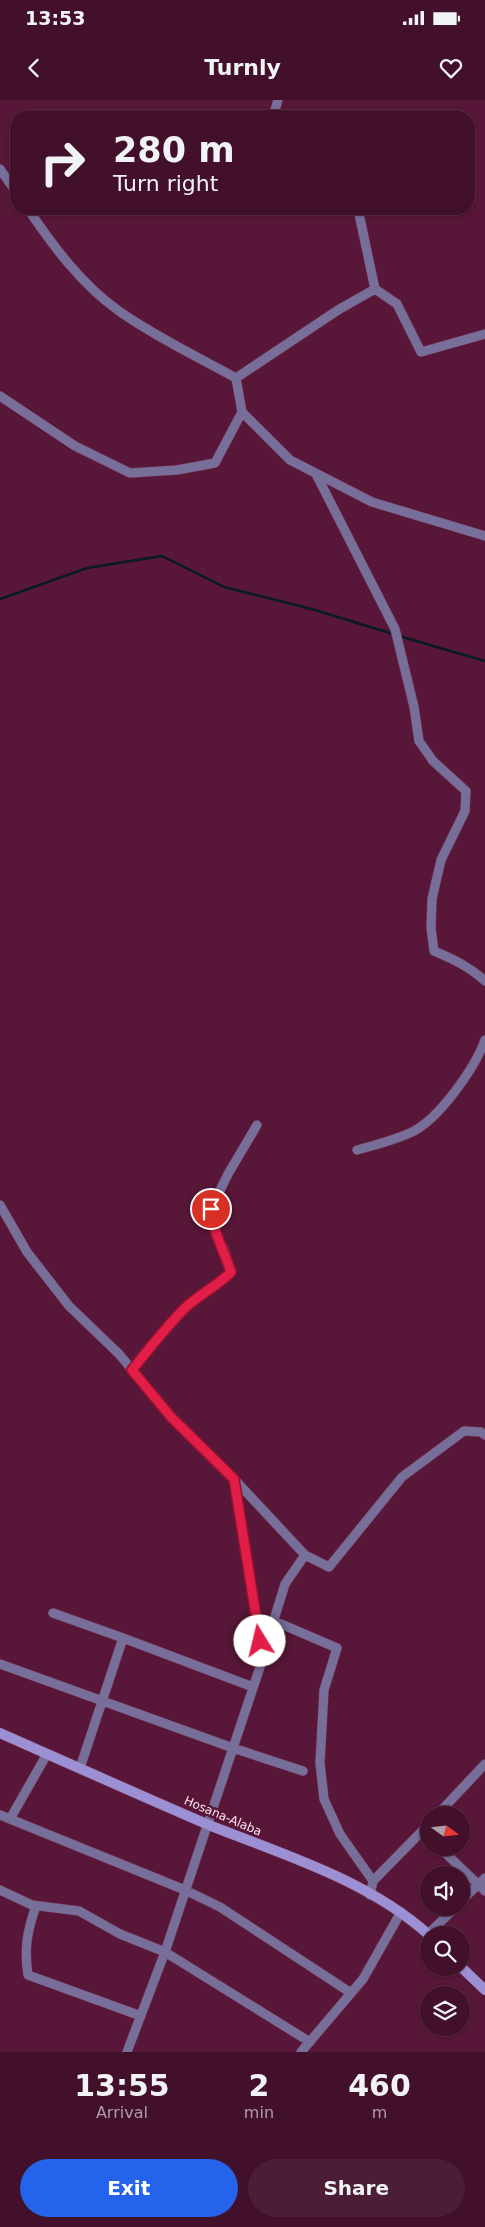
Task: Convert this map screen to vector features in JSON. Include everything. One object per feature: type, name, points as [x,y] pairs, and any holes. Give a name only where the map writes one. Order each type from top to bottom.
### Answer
[{"type":"main road","name":"Hosana-Alaba","points":[[0,1733],[207,1824],[341,1878],[401,1912],[420,1928]]},
{"type":"main road","points":[[470,1976],[485,1990]]},
{"type":"street","points":[[276,110],[278,100]]},
{"type":"street","points":[[0,169],[10,183]]},
{"type":"street","points":[[32,215],[48,240],[77,272],[119,311],[236,378]]},
{"type":"street","points":[[359,215],[375,289],[397,304],[421,352],[485,334]]},
{"type":"street","points":[[236,378],[338,310],[375,289]]},
{"type":"street","points":[[236,378],[242,412],[290,460],[372,502],[485,536]]},
{"type":"street","points":[[0,396],[75,446],[130,473],[177,470],[216,463],[242,412]]},
{"type":"street","points":[[316,474],[395,629],[414,707],[419,741],[433,761],[466,791],[465,811],[441,860],[432,899],[431,928],[434,952],[468,967],[485,981]]},
{"type":"street","points":[[357,1150],[383,1143],[414,1131],[440,1108],[464,1080],[485,1040]]},
{"type":"street","points":[[132,1370],[186,1307],[219,1285],[231,1272],[224,1249],[213,1228],[211,1209],[228,1174],[257,1124]]},
{"type":"street","points":[[0,1205],[27,1252],[70,1306],[119,1354],[171,1417],[234,1479],[306,1555],[329,1567],[402,1477],[464,1431],[481,1432],[485,1435]]},
{"type":"street","points":[[234,1479],[262,1658]]},
{"type":"street","points":[[127,2052],[186,1890],[285,1584],[306,1555]]},
{"type":"street","points":[[53,1613],[253,1687]]},
{"type":"street","points":[[274,1621],[337,1648],[324,1690],[320,1763],[324,1799],[340,1834],[373,1881]]},
{"type":"street","points":[[80,1768],[123,1638]]},
{"type":"street","points":[[0,1664],[233,1748],[303,1771]]},
{"type":"street","points":[[10,1819],[46,1754]]},
{"type":"street","points":[[446,1806],[485,1764]]},
{"type":"street","points":[[0,1815],[186,1890],[220,1907],[351,1993]]},
{"type":"street","points":[[370,1895],[373,1881],[420,1837]]},
{"type":"street","points":[[449,1856],[483,1885],[470,1894]]},
{"type":"street","points":[[0,1890],[36,1906],[78,1911],[120,1934],[165,1952],[310,2042]]},
{"type":"street","points":[[36,1906],[30,1923],[25,1953],[28,1975],[141,2016]]},
{"type":"street","points":[[301,2052],[363,1979],[401,1912]]},
{"type":"street","points":[[437,1926],[447,1916]]},
{"type":"waterway","points":[[0,599],[87,568],[162,556],[224,587],[315,610],[393,634]]},
{"type":"waterway","points":[[399,636],[485,661]]},
{"type":"route","points":[[211,1209],[213,1228],[224,1249],[231,1272],[219,1285],[207,1291],[186,1307],[132,1370],[171,1417],[234,1479],[260,1641]]}]
